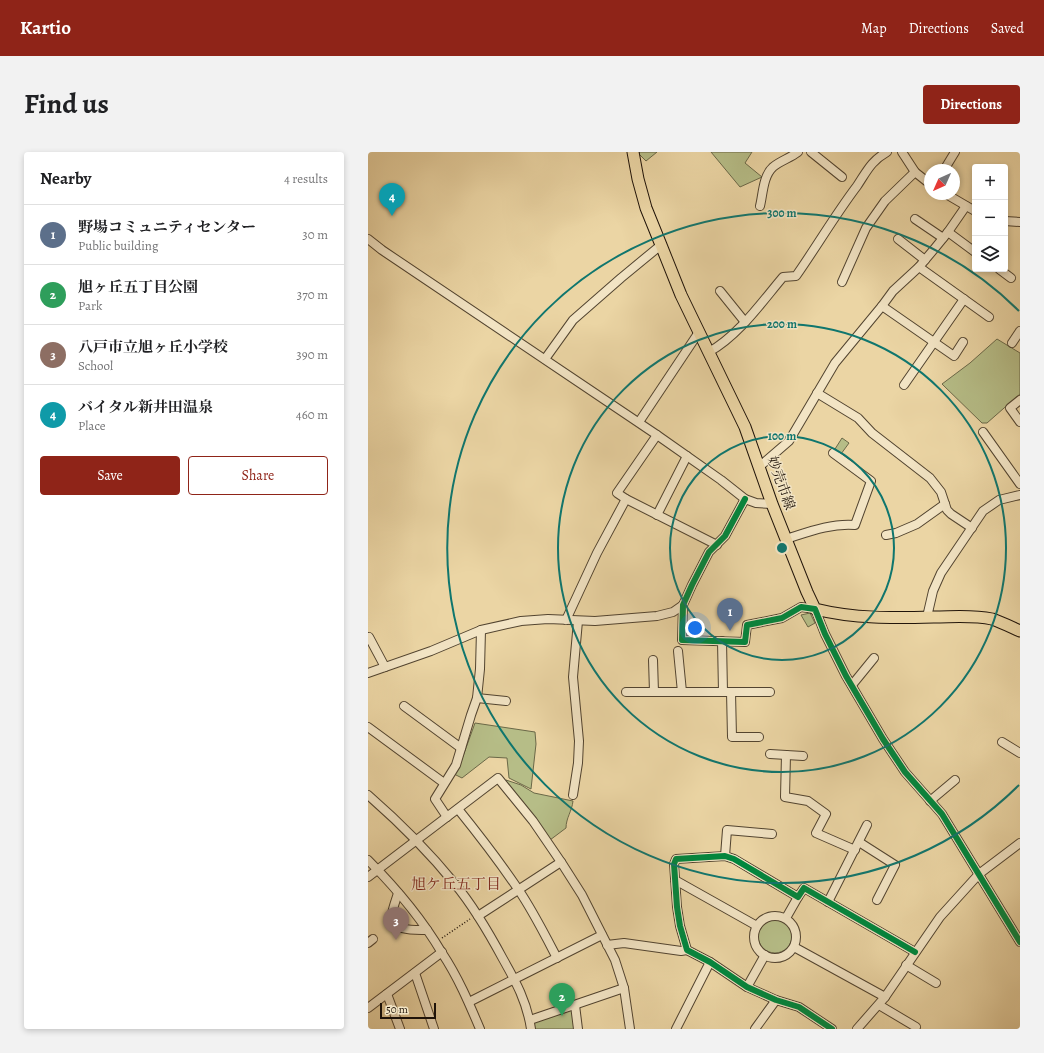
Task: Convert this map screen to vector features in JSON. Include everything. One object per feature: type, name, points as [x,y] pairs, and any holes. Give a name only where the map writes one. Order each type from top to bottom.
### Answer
[{"type":"main road","name":"妙売市線","points":[[633,152],[638,179],[646,208],[682,295],[745,427],[772,504],[807,592],[816,609]]},
{"type":"main road","points":[[816,609],[853,616],[895,618],[973,616],[992,619],[1020,631]]},
{"type":"street","points":[[760,206],[765,181],[770,172],[774,167],[798,152]]},
{"type":"street","points":[[811,152],[842,177]]},
{"type":"street","points":[[709,352],[719,347],[745,322],[783,277],[796,276],[872,163],[878,157],[887,152]]},
{"type":"street","points":[[902,152],[915,172],[924,179]]},
{"type":"street","points":[[948,164],[955,152]]},
{"type":"street","points":[[842,282],[866,228],[885,201],[915,172]]},
{"type":"street","points":[[956,200],[972,209]]},
{"type":"street","points":[[759,467],[789,441],[834,363],[893,291],[925,260],[946,235],[966,206]]},
{"type":"street","points":[[915,219],[972,250]]},
{"type":"street","points":[[1008,221],[1020,222]]},
{"type":"street","points":[[368,239],[382,250],[639,422],[721,480],[745,499],[756,503],[772,504]]},
{"type":"street","points":[[898,239],[925,260]]},
{"type":"street","points":[[546,359],[573,320],[661,245]]},
{"type":"street","points":[[919,267],[989,317]]},
{"type":"street","points":[[1004,272],[1011,278]]},
{"type":"street","points":[[720,291],[745,322]]},
{"type":"street","points":[[904,385],[964,299]]},
{"type":"street","points":[[882,306],[954,356],[963,342]]},
{"type":"street","points":[[1012,343],[1020,331]]},
{"type":"street","points":[[639,422],[699,332]]},
{"type":"street","points":[[817,393],[858,418],[872,433],[930,478],[941,492],[947,510],[972,528]]},
{"type":"street","points":[[1020,400],[1010,408],[1020,422]]},
{"type":"street","points":[[983,432],[1020,484]]},
{"type":"street","points":[[657,435],[617,494],[717,545]]},
{"type":"street","points":[[786,539],[819,528],[845,524],[855,525],[872,481],[833,453]]},
{"type":"street","points":[[657,515],[687,456]]},
{"type":"street","points":[[927,617],[933,591],[941,573],[983,510],[999,500],[1020,495]]},
{"type":"street","points":[[566,620],[597,553],[626,499]]},
{"type":"street","points":[[745,499],[725,536],[709,552],[683,605],[682,640],[746,642],[747,625],[782,618],[801,607],[816,609],[825,634],[883,739],[905,772],[942,814],[1020,942]]},
{"type":"street","points":[[886,535],[896,533],[917,524],[945,504]]},
{"type":"street","points":[[368,673],[430,651],[481,630],[521,621],[548,619],[595,621],[657,616],[673,612],[683,605]]},
{"type":"street","points":[[573,795],[578,764],[579,742],[572,677],[578,621]]},
{"type":"street","points":[[447,817],[435,799],[456,765],[471,715],[478,698],[481,630]]},
{"type":"street","points":[[370,637],[385,667]]},
{"type":"street","points":[[722,641],[732,737],[759,737]]},
{"type":"street","points":[[678,651],[682,692]]},
{"type":"street","points":[[852,685],[874,658]]},
{"type":"street","points":[[653,660],[654,692]]},
{"type":"street","points":[[626,692],[770,692]]},
{"type":"street","points":[[478,698],[506,701]]},
{"type":"street","points":[[404,706],[461,748]]},
{"type":"street","points":[[368,727],[444,783]]},
{"type":"street","points":[[1002,742],[1020,753]]},
{"type":"street","points":[[770,754],[803,756]]},
{"type":"street","points":[[786,755],[785,797],[808,801],[826,814],[816,833],[855,850]]},
{"type":"street","points":[[368,877],[498,778],[533,821],[582,896],[615,960],[624,988],[630,1029]]},
{"type":"street","points":[[930,800],[955,780]]},
{"type":"street","points":[[368,794],[416,841],[455,885],[477,915],[523,998],[532,1029]]},
{"type":"street","points":[[458,809],[488,846],[518,890],[557,958]]},
{"type":"street","points":[[828,902],[867,825]]},
{"type":"street","points":[[725,856],[727,830],[772,834]]},
{"type":"street","points":[[859,842],[895,865],[877,900]]},
{"type":"street","points":[[857,1029],[885,997],[940,917],[979,874],[1020,843]]},
{"type":"street","points":[[687,950],[680,926],[677,907],[674,864],[676,858],[725,856],[734,859],[798,897]]},
{"type":"street","points":[[368,860],[398,893],[442,952],[469,1002],[480,1029]]},
{"type":"street","points":[[477,915],[561,862]]},
{"type":"street","points":[[675,880],[757,926]]},
{"type":"street","points":[[786,918],[804,888],[915,952]]},
{"type":"street","points":[[398,893],[392,920],[398,927],[404,929],[427,930]]},
{"type":"street","points":[[777,915],[786,918],[795,928],[797,938],[794,947],[784,956],[774,958],[765,955],[758,949],[754,940],[757,926],[759,922],[767,917],[777,915]]},
{"type":"street","points":[[469,1002],[602,935]]},
{"type":"street","points":[[607,945],[624,943],[681,951],[687,950],[710,962],[747,987],[776,1000],[799,1007],[832,1029]]},
{"type":"street","points":[[794,947],[885,997]]},
{"type":"street","points":[[368,1008],[442,952]]},
{"type":"street","points":[[747,987],[765,955]]},
{"type":"street","points":[[676,1029],[710,962]]},
{"type":"street","points":[[906,965],[936,983]]},
{"type":"street","points":[[415,973],[434,1029]]},
{"type":"street","points":[[530,1020],[624,988]]},
{"type":"street","points":[[387,994],[400,1029]]},
{"type":"street","points":[[755,1029],[776,1000]]},
{"type":"street","points":[[575,1005],[578,1029]]},
{"type":"street","points":[[879,1005],[916,1027]]},
{"type":"path","points":[[439,940],[477,915]]},
{"type":"green space","points":[[639,152],[657,152],[646,161],[639,154]]},
{"type":"green space","points":[[711,152],[752,152],[745,163],[762,177],[740,187]]},
{"type":"green space","points":[[997,339],[1020,353],[1020,394],[987,423],[982,423],[942,384],[970,363]]},
{"type":"green space","points":[[842,438],[849,443],[841,454],[835,449]]},
{"type":"green space","points":[[810,613],[815,623],[808,627],[801,615]]},
{"type":"green space","points":[[475,723],[535,732],[536,744],[531,789],[509,778],[507,758],[489,757],[462,778],[454,774],[462,759]]},
{"type":"green space","points":[[506,780],[521,785],[534,793],[573,801],[566,828],[550,840]]},
{"type":"green space","points":[[775,919],[787,924],[792,936],[787,948],[775,953],[763,948],[758,936],[763,924]]},
{"type":"green space","points":[[570,1009],[575,1012],[577,1029],[534,1029],[533,1025],[537,1019]]},
{"type":"cycle path","points":[[745,499],[725,536],[709,552],[683,605],[682,640],[745,642],[747,625],[782,618],[801,607],[815,609],[825,634],[846,676],[883,739],[905,772],[942,814],[1020,942]]},
{"type":"cycle path","points":[[832,1029],[799,1007],[776,1000],[747,987],[710,962],[687,950],[680,926],[677,907],[674,864],[676,859],[725,856],[734,859],[798,897],[804,888],[915,952]]},
{"type":"place","name":"バイタル新井田温泉","points":[[392,216]]},
{"type":"place","name":"野場コミュニティセンター","points":[[730,631]]},
{"type":"place","name":"八戸市立旭ヶ丘小学校","points":[[396,940]]},
{"type":"place","name":"旭ヶ丘五丁目公園","points":[[562,1016]]},
{"type":"district","name":"旭ケ丘五丁目","points":[[456,884]]}]
